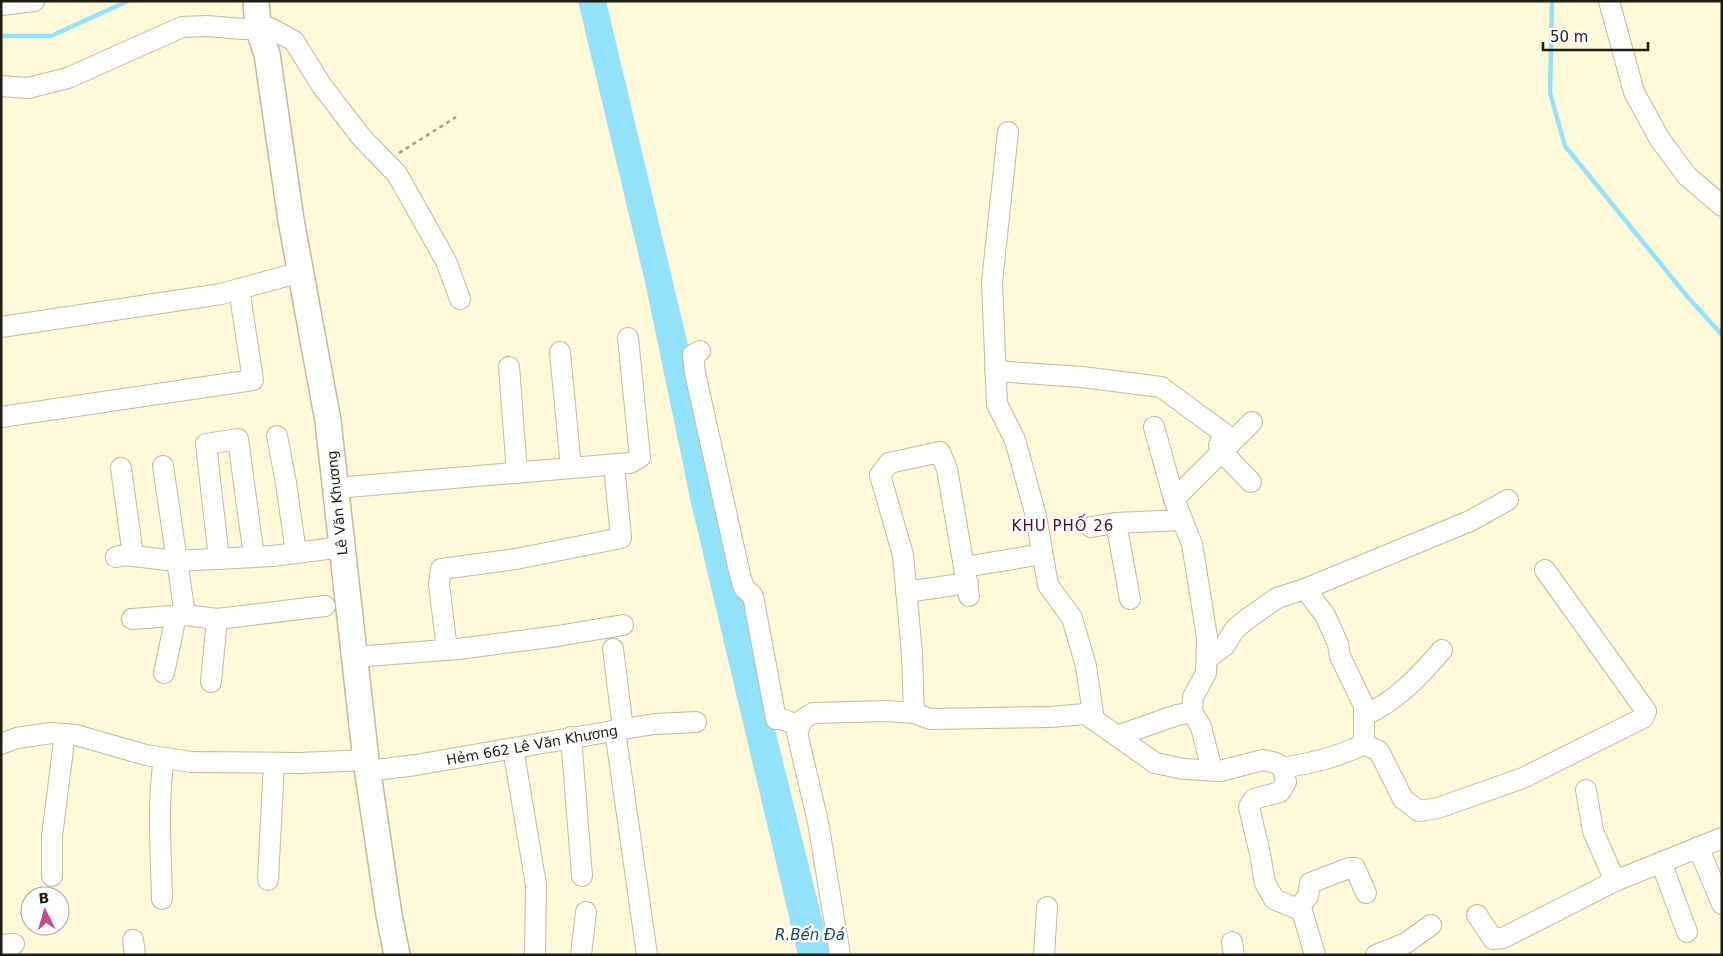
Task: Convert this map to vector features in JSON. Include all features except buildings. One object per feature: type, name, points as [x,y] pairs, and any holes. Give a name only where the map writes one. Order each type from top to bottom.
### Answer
[{"type":"main road","name":"Lê Văn Khương","points":[[256,1],[264,28],[292,220],[328,421],[367,765],[389,915],[397,955]]},
{"type":"main road","name":"Lê Văn Khương","points":[[264,28],[268,1]]},
{"type":"street","points":[[1,4],[34,1]]},
{"type":"street","points":[[1609,1],[1634,92],[1655,131],[1687,176],[1722,206]]},
{"type":"street","points":[[1,86],[28,88],[68,78],[182,27],[264,28],[294,41],[322,86],[362,138],[397,174],[426,222],[446,261],[460,298]]},
{"type":"street","points":[[1008,132],[992,282],[997,404],[1015,440],[1036,516],[1048,585],[1072,618],[1086,666],[1094,720]]},
{"type":"street","points":[[1,327],[221,294],[301,272]]},
{"type":"street","points":[[1,417],[253,380],[239,289]]},
{"type":"street","points":[[336,488],[630,464],[640,457],[628,338]]},
{"type":"street","points":[[700,351],[693,355],[695,373],[740,575],[744,588],[753,596],[776,719],[784,719],[791,722],[799,729]]},
{"type":"street","points":[[560,352],[571,468]]},
{"type":"street","points":[[509,367],[517,473]]},
{"type":"street","points":[[995,371],[1082,376],[1161,387],[1225,434],[1219,445],[1221,451],[1251,482]]},
{"type":"street","points":[[1174,499],[1252,422]]},
{"type":"street","points":[[1154,427],[1174,499],[1192,544],[1207,637],[1206,674],[1193,697],[1192,712],[1201,727],[1212,770]]},
{"type":"street","points":[[277,436],[296,553]]},
{"type":"street","points":[[219,559],[206,444],[238,438],[254,557]]},
{"type":"street","points":[[914,713],[912,654],[903,555],[880,475],[889,463],[940,452],[947,469],[967,582]]},
{"type":"street","points":[[447,650],[440,584],[441,569],[516,558],[620,538],[614,465]]},
{"type":"street","points":[[162,466],[176,561],[181,615],[164,673]]},
{"type":"street","points":[[121,468],[124,556],[176,561],[254,557],[342,547]]},
{"type":"street","points":[[1207,659],[1225,645],[1235,629],[1247,618],[1277,598],[1305,589],[1470,521],[1508,500]]},
{"type":"street","points":[[1091,528],[1116,523],[1182,520]]},
{"type":"street","points":[[1116,523],[1130,599]]},
{"type":"street","points":[[906,592],[967,582],[1042,554]]},
{"type":"street","points":[[1364,744],[1379,751],[1403,799],[1419,812],[1438,808],[1523,778],[1643,718],[1646,711],[1545,570]]},
{"type":"street","points":[[1305,589],[1325,615],[1338,644],[1340,656],[1364,706],[1364,744]]},
{"type":"street","points":[[132,619],[181,615],[217,620],[324,606]]},
{"type":"street","points":[[211,682],[217,620]]},
{"type":"street","points":[[354,657],[447,650],[558,636],[623,625]]},
{"type":"street","points":[[613,648],[619,730],[647,955]]},
{"type":"street","points":[[1364,716],[1383,707],[1413,683],[1442,650]]},
{"type":"street","points":[[840,955],[818,822],[797,732],[802,720],[813,713],[887,710],[914,713],[930,719],[1050,717],[1086,714],[1155,763],[1184,769],[1220,771],[1263,760],[1276,763],[1284,768],[1343,755],[1364,744]]},
{"type":"street","points":[[1117,736],[1170,717],[1192,712]]},
{"type":"street","name":"Hẻm 662 Lê Văn Khương","points":[[1,744],[17,738],[65,734],[76,735],[146,755],[191,762],[416,765],[654,724],[696,722]]},
{"type":"street","points":[[52,876],[52,836],[65,734]]},
{"type":"street","points":[[571,737],[582,876]]},
{"type":"street","points":[[513,748],[536,884],[534,955]]},
{"type":"street","points":[[162,899],[159,826],[164,758]]},
{"type":"street","points":[[268,880],[274,763]]},
{"type":"street","points":[[1284,768],[1286,782],[1280,792],[1254,799],[1249,807],[1260,854],[1264,883],[1274,898],[1302,911],[1315,955]]},
{"type":"street","points":[[1586,790],[1593,831],[1615,880]]},
{"type":"street","points":[[1477,915],[1493,939],[1505,946],[1615,880],[1722,838]]},
{"type":"street","points":[[1698,848],[1722,904]]},
{"type":"street","points":[[1661,862],[1688,932]]},
{"type":"street","points":[[1298,909],[1308,896],[1310,883],[1349,868],[1355,868],[1366,893]]},
{"type":"street","points":[[1044,955],[1047,907]]},
{"type":"street","points":[[581,955],[586,912]]},
{"type":"street","points":[[1376,955],[1406,943],[1431,925]]},
{"type":"path","points":[[385,161],[456,117]]},
{"type":"water","name":"R.Bến Đá","points":[[578,1],[606,1],[703,408],[760,669],[831,955],[798,955],[691,503],[645,282]]},
{"type":"waterway","points":[[1,36],[51,36],[128,1]]},
{"type":"waterway","points":[[1552,1],[1550,93],[1565,146],[1686,295],[1722,335]]},
{"type":"district","name":"KHU PHỐ 26","points":[[1063,526]]}]
